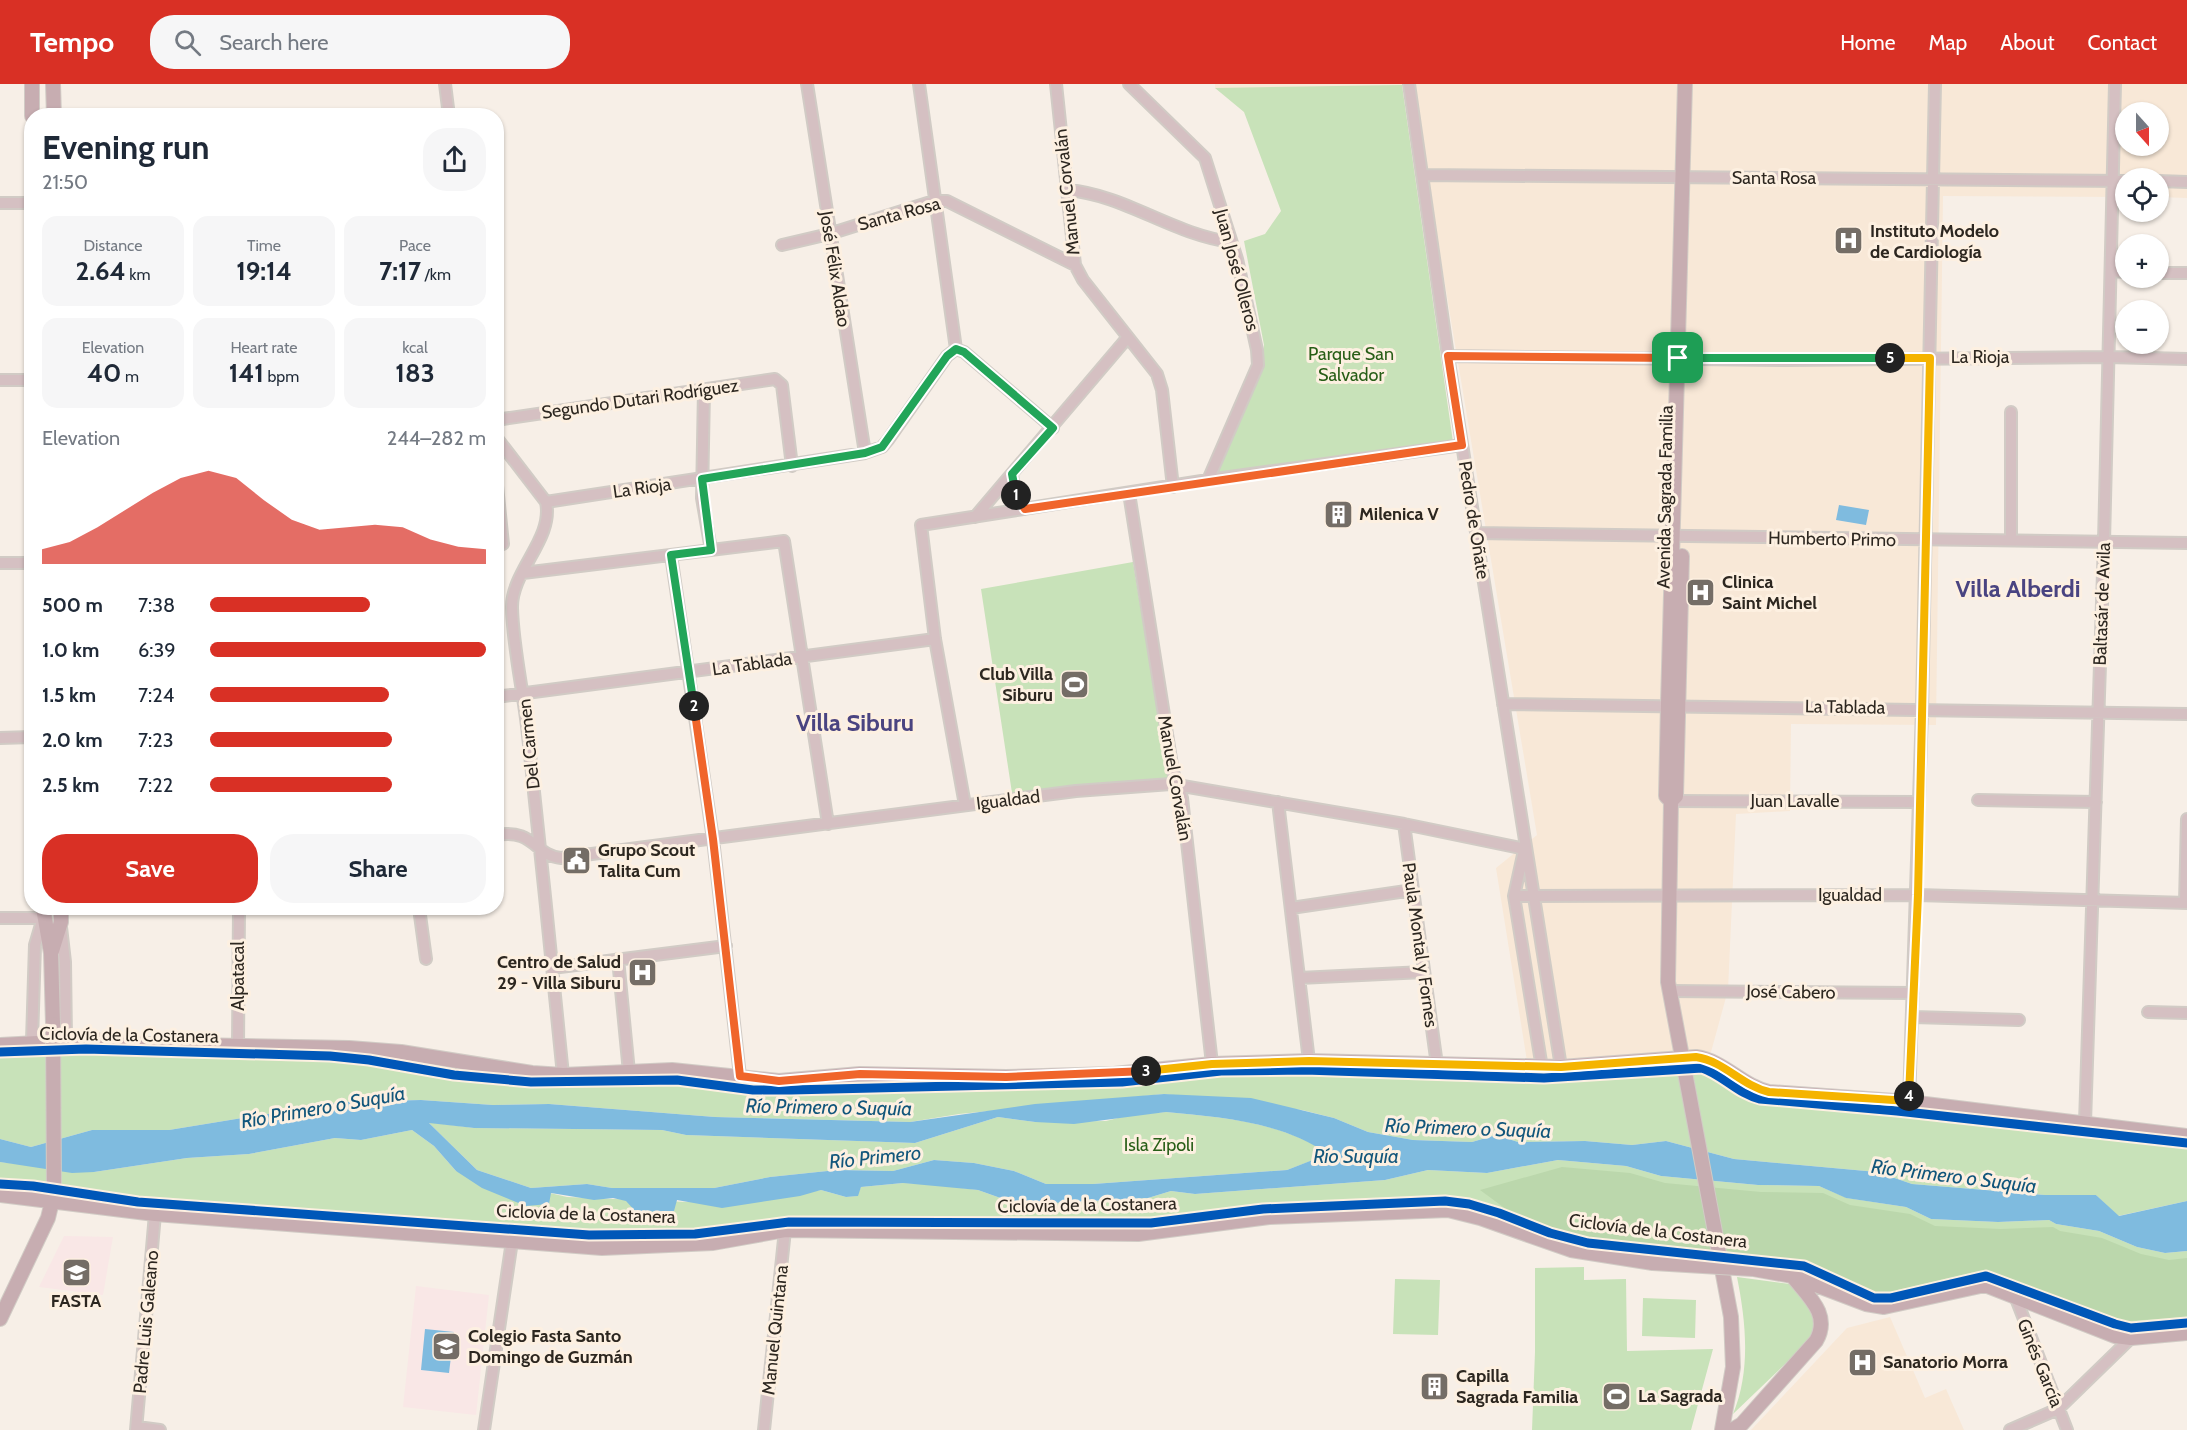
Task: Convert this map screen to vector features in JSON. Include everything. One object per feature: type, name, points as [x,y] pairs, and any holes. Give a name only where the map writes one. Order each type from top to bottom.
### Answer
[{"type":"main road","points":[[32,84],[32,108]]},
{"type":"main road","points":[[53,84],[54,108]]},
{"type":"main road","name":"Avenida Sagrada Familia","points":[[1687,84],[1678,536],[1673,704],[1666,796],[1671,801],[1667,964],[1670,991],[1731,1317],[1734,1353],[1722,1430]]},
{"type":"main road","points":[[0,1319],[48,1218],[53,1197],[51,953],[43,915]]},
{"type":"main road","points":[[51,953],[61,915]]},
{"type":"main road","points":[[0,1045],[66,1040],[380,1050],[563,1075],[672,1070],[779,1081],[860,1074],[1006,1077],[1114,1074],[1212,1064],[1309,1061],[1542,1068],[1696,1057],[1714,1062],[1757,1089],[1769,1092],[1909,1101],[2187,1136]]},
{"type":"main road","points":[[0,1195],[53,1197],[155,1214],[602,1248],[712,1243],[786,1230],[1138,1234],[1269,1217],[1448,1210],[1480,1218],[1571,1250],[1653,1263],[1753,1269],[1792,1276],[1866,1304],[1884,1307],[1985,1285],[2115,1336],[2131,1338],[2187,1333]]},
{"type":"main road","points":[[1732,1430],[1742,1424],[1822,1332],[1822,1317],[1792,1276]]},
{"type":"street","points":[[445,84],[449,108]]},
{"type":"street","name":"José Félix Aldao","points":[[807,84],[865,453]]},
{"type":"street","points":[[920,84],[934,201],[956,349],[964,352],[1053,428]]},
{"type":"street","name":"Manuel Corvalán","points":[[1056,84],[1075,265],[1083,280],[1161,383],[1173,487]]},
{"type":"street","name":"Juan José Olleros","points":[[1129,84],[1203,154],[1241,273],[1258,359],[1208,480]]},
{"type":"street","name":"Pedro de Oñate","points":[[1409,84],[1448,356],[1561,1067]]},
{"type":"street","points":[[1909,1101],[1918,895],[1935,84]]},
{"type":"street","name":"Baltasár de Avila","points":[[2085,1123],[2104,542],[2115,84]]},
{"type":"street","name":"Santa Rosa","points":[[1422,175],[2113,180]]},
{"type":"street","points":[[2169,181],[2187,182]]},
{"type":"street","points":[[1068,190],[1089,193],[1208,239],[1231,242]]},
{"type":"street","name":"Santa Rosa","points":[[782,245],[829,234],[934,201],[954,202],[1075,265]]},
{"type":"street","points":[[0,203],[24,203]]},
{"type":"street","points":[[2111,271],[2115,271]]},
{"type":"street","points":[[2169,273],[2187,273]]},
{"type":"street","points":[[975,517],[1128,337]]},
{"type":"street","name":"La Rioja","points":[[546,501],[792,466],[865,453],[882,447],[947,356],[956,349]]},
{"type":"street","name":"La Rioja","points":[[1448,356],[2187,359]]},
{"type":"street","name":"Segundo Dutari Rodríguez","points":[[504,419],[775,379],[782,385],[792,466]]},
{"type":"street","points":[[0,380],[24,380]]},
{"type":"street","points":[[704,390],[702,479],[711,550]]},
{"type":"street","points":[[2011,411],[2011,540]]},
{"type":"street","points":[[965,805],[935,639],[921,525],[1208,480],[1462,445]]},
{"type":"street","points":[[504,447],[546,501]]},
{"type":"street","points":[[1012,474],[1014,490],[1025,509]]},
{"type":"street","name":"Manuel Corvalán","points":[[1129,493],[1173,772],[1182,798],[1212,1064]]},
{"type":"street","name":"Del Carmen","points":[[546,501],[547,516],[513,598],[512,608],[524,694],[563,1075]]},
{"type":"street","name":"Humberto Primo","points":[[1476,533],[2187,543]]},
{"type":"street","points":[[523,573],[784,541],[828,824]]},
{"type":"street","points":[[671,555],[713,839],[740,1076]]},
{"type":"street","points":[[0,563],[24,563]]},
{"type":"street","name":"La Tablada","points":[[504,696],[935,639]]},
{"type":"street","name":"La Tablada","points":[[1503,704],[1673,704],[2187,714]]},
{"type":"street","points":[[0,738],[24,737]]},
{"type":"street","name":"Igualdad","points":[[504,835],[522,835],[551,856],[561,858],[1076,791],[1177,784],[1404,824],[1525,849]]},
{"type":"street","points":[[1977,800],[2096,802]]},
{"type":"street","name":"Juan Lavalle","points":[[1671,801],[1919,802]]},
{"type":"street","points":[[1278,802],[1309,1061]]},
{"type":"street","points":[[2186,903],[2187,819]]},
{"type":"street","name":"Paula Montal y Fornes","points":[[1404,824],[1437,1065]]},
{"type":"street","name":"Pedro de Oñate","points":[[1525,849],[1514,896],[1542,1068]]},
{"type":"street","points":[[1291,908],[1413,890]]},
{"type":"street","name":"Igualdad","points":[[1514,896],[1532,894],[1918,895],[2186,903]]},
{"type":"street","points":[[0,918],[26,915]]},
{"type":"street","points":[[32,1041],[35,945],[42,915]]},
{"type":"street","points":[[61,915],[65,962],[66,1040]]},
{"type":"street","name":"Alpatacal","points":[[238,1045],[239,915]]},
{"type":"street","points":[[420,915],[426,959]]},
{"type":"street","points":[[552,968],[726,946]]},
{"type":"street","points":[[618,959],[629,1072]]},
{"type":"street","points":[[1299,978],[1424,972]]},
{"type":"street","name":"José Cabero","points":[[1670,991],[1913,993]]},
{"type":"street","points":[[2148,1012],[2187,1013]]},
{"type":"street","points":[[1913,1017],[2019,1020]]},
{"type":"street","name":"Padre Luis Galeano","points":[[137,1428],[155,1214]]},
{"type":"street","name":"Manuel Quintana","points":[[765,1430],[786,1230]]},
{"type":"street","points":[[484,1430],[512,1241]]},
{"type":"street","name":"Ginés García","points":[[2015,1296],[2067,1430]]},
{"type":"street","points":[[2010,1430],[2058,1409],[2131,1338]]},
{"type":"street","points":[[137,1428],[160,1430]]},
{"type":"shaded area","points":[[1215,84],[2187,84],[2187,198],[2169,197],[2169,168],[2115,168],[2115,197],[1943,196],[1936,725],[1791,724],[1790,811],[1736,814],[1728,990],[1711,1052],[1527,1061],[1496,868],[1537,835],[1412,87],[1215,88]]},
{"type":"shaded area","name":"FASTA","points":[[64,1236],[113,1237],[103,1295],[39,1287]]},
{"type":"shaded area","name":"Colegio Fasta Santo Domingo de Guzmán","points":[[416,1286],[489,1295],[476,1415],[403,1407]]},
{"type":"shaded area","name":"Sanatorio Morra","points":[[1890,1317],[1925,1398],[1946,1389],[1964,1430],[1751,1430],[1847,1328]]},
{"type":"green space","name":"Parque San Salvador","points":[[1402,85],[1453,442],[1214,473],[1259,378],[1264,345],[1244,241],[1265,234],[1281,211],[1244,112],[1215,88]]},
{"type":"green space","name":"Club Villa Siburu","points":[[1133,562],[1169,779],[1012,793],[981,589]]},
{"type":"green space","points":[[0,1045],[293,1046],[532,1073],[740,1076],[1006,1077],[1212,1064],[1542,1068],[1696,1057],[1749,1085],[2187,1136],[2187,1201],[2118,1216],[2096,1195],[2045,1195],[1912,1184],[1877,1172],[1734,1159],[1666,1141],[1632,1145],[1585,1141],[1518,1142],[1496,1135],[1472,1142],[1413,1140],[1368,1132],[1334,1118],[1302,1110],[1164,1094],[959,1114],[910,1122],[715,1117],[549,1104],[493,1105],[421,1100],[341,1102],[169,1130],[92,1130],[31,1147],[0,1139]]},
{"type":"green space","name":"Isla Zípoli","points":[[1166,1112],[1230,1119],[1272,1128],[1311,1143],[1329,1154],[1287,1170],[1093,1184],[1046,1184],[1014,1171],[974,1163],[934,1160],[893,1171],[837,1170],[770,1177],[714,1188],[612,1188],[587,1184],[531,1188],[477,1170],[428,1122],[474,1128],[662,1130],[686,1135],[915,1143],[998,1117],[1035,1122],[1106,1121],[1130,1115]]},
{"type":"green space","points":[[412,1130],[434,1146],[456,1171],[567,1197],[688,1202],[777,1198],[821,1190],[846,1197],[857,1196],[861,1187],[903,1183],[978,1190],[1023,1206],[1053,1201],[1066,1203],[1148,1198],[1171,1191],[1195,1194],[1385,1180],[1428,1170],[1487,1173],[1558,1160],[1626,1166],[1661,1176],[1758,1185],[1819,1186],[1847,1198],[1906,1207],[1931,1219],[1998,1222],[2049,1220],[2056,1224],[2099,1231],[2137,1247],[2165,1253],[2187,1251],[2187,1333],[2131,1338],[1990,1286],[1892,1306],[1753,1269],[1720,1249],[1653,1263],[1448,1210],[1180,1230],[799,1230],[602,1248],[0,1195],[0,1162],[94,1172],[187,1158],[249,1154],[335,1138],[361,1140]]},
{"type":"green space","points":[[1562,1167],[1630,1173],[1665,1183],[1761,1192],[1823,1193],[1850,1205],[1910,1214],[1935,1226],[2001,1229],[2053,1227],[2060,1231],[2102,1238],[2141,1254],[2169,1260],[2187,1258],[2187,1317],[2113,1322],[1983,1270],[1876,1295],[1747,1260],[1645,1258],[1567,1244],[1525,1223],[1480,1190]]},
{"type":"green space","name":"La Sagrada","points":[[1584,1267],[1584,1280],[1626,1279],[1627,1351],[1713,1349],[1691,1430],[1532,1430],[1535,1268]]},
{"type":"green space","points":[[1737,1277],[1790,1284],[1806,1299],[1816,1315],[1816,1330],[1807,1343],[1733,1414],[1739,1398],[1745,1364],[1743,1311]]},
{"type":"green space","points":[[1395,1279],[1440,1280],[1438,1335],[1393,1334]]},
{"type":"green space","points":[[1643,1298],[1696,1300],[1695,1338],[1642,1336]]},
{"type":"water","points":[[1839,505],[1869,510],[1866,525],[1836,520]]},
{"type":"water","name":"Río Suquía","points":[[1164,1094],[1251,1098],[1334,1118],[1368,1132],[1413,1140],[1472,1142],[1496,1135],[1518,1142],[1585,1141],[1632,1145],[1666,1141],[1734,1159],[1877,1172],[1912,1184],[2045,1195],[2096,1195],[2119,1216],[2187,1201],[2187,1251],[2165,1253],[2137,1247],[2099,1231],[2056,1224],[2049,1220],[1998,1222],[1931,1219],[1906,1207],[1846,1198],[1819,1186],[1758,1185],[1661,1176],[1626,1166],[1558,1160],[1487,1173],[1428,1170],[1385,1180],[1195,1194],[1171,1191],[1148,1198],[1033,1204],[1028,1211],[1023,1206],[978,1190],[903,1183],[861,1187],[858,1196],[846,1197],[821,1190],[800,1196],[722,1208],[677,1200],[674,1211],[636,1212],[626,1201],[613,1198],[594,1200],[551,1193],[549,1204],[526,1206],[482,1188],[456,1171],[434,1146],[412,1130],[361,1140],[335,1138],[249,1154],[187,1158],[94,1172],[72,1173],[0,1162],[0,1139],[31,1147],[92,1130],[169,1130],[341,1102],[421,1100],[493,1105],[549,1104],[715,1117],[910,1122],[1035,1104]],"holes":[[[1166,1112],[1229,1119],[1271,1128],[1310,1143],[1328,1154],[1287,1170],[1093,1184],[1046,1184],[1014,1171],[974,1163],[934,1160],[893,1171],[837,1170],[770,1177],[714,1188],[612,1188],[587,1184],[531,1188],[477,1170],[429,1123],[474,1128],[662,1130],[686,1135],[915,1143],[998,1117],[1074,1124]]]},
{"type":"water","points":[[425,1329],[454,1332],[449,1373],[421,1370]]},
{"type":"cycle path","name":"Ciclovía de la Costanera","points":[[0,1052],[86,1049],[330,1056],[369,1060],[454,1075],[531,1082],[677,1080],[753,1090],[1122,1082],[1221,1071],[1305,1070],[1544,1078],[1702,1068],[1752,1097],[1760,1099],[1897,1111],[2187,1143]]},
{"type":"cycle path","name":"Ciclovía de la Costanera","points":[[0,1184],[33,1186],[138,1202],[589,1235],[695,1234],[789,1222],[1151,1223],[1263,1209],[1445,1201],[1469,1204],[1550,1233],[1588,1243],[1804,1266],[1874,1298],[1891,1298],[1986,1276],[2131,1328],[2187,1323]]},
{"type":"place","name":"Instituto Modelo de Cardiología","points":[[1849,241]]},
{"type":"place","name":"Milenica V","points":[[1338,514]]},
{"type":"place","name":"Clinica Saint Michel","points":[[1701,592]]},
{"type":"place","name":"Club Villa Siburu","points":[[1074,684]]},
{"type":"place","name":"Grupo Scout Talita Cum","points":[[577,860]]},
{"type":"place","name":"Centro de Salud 29 - Villa Siburu","points":[[642,972]]},
{"type":"place","name":"FASTA","points":[[76,1272]]},
{"type":"place","name":"Colegio Fasta Santo Domingo de Guzmán","points":[[447,1346]]},
{"type":"place","name":"Sanatorio Morra","points":[[1862,1362]]},
{"type":"place","name":"Capilla Sagrada Familia","points":[[1435,1386]]},
{"type":"place","name":"La Sagrada","points":[[1617,1396]]},
{"type":"district","name":"Villa Alberdi","points":[[2018,588]]},
{"type":"district","name":"Villa Siburu","points":[[855,722]]},
{"type":"route","points":[[956,349],[964,352],[1053,428],[1012,474],[1014,490],[1025,509],[1208,480],[1462,445],[1448,356],[1678,358],[1787,360],[1930,358],[1918,895],[1909,1101],[1769,1092],[1757,1089],[1714,1062],[1696,1057],[1542,1068],[1309,1061],[1212,1064],[1114,1074],[1006,1077],[860,1074],[779,1081],[740,1076],[713,839],[671,555],[711,550],[702,498],[702,479],[792,466],[865,453],[882,447],[947,356],[956,349]]},
{"type":"water label","name":"Río Primero o Suquía","points":[[323,1107]]},
{"type":"water label","name":"Río Primero o Suquía","points":[[829,1107]]},
{"type":"water label","name":"Río Primero o Suquía","points":[[1468,1128]]},
{"type":"water label","name":"Río Primero","points":[[875,1157]]},
{"type":"water label","name":"Río Primero o Suquía","points":[[1954,1176]]}]
